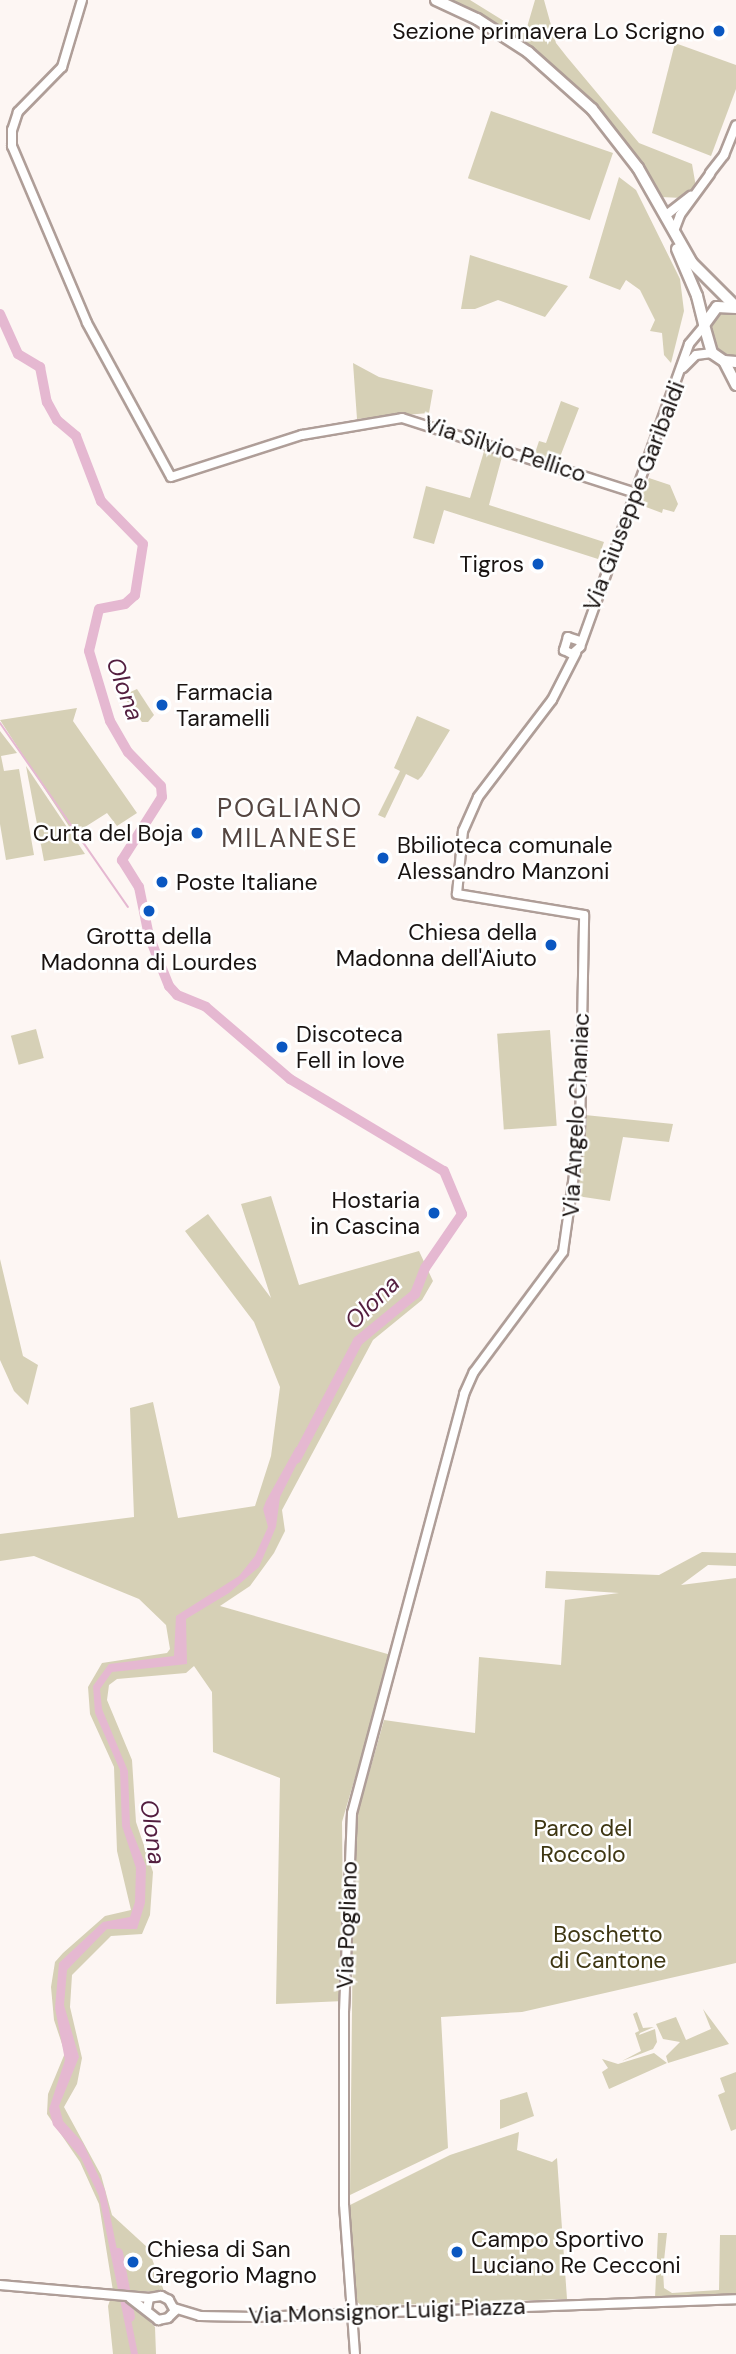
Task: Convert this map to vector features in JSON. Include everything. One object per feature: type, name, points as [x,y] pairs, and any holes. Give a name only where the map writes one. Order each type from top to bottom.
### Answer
[{"type":"main road","points":[[436,0],[501,34],[562,80],[628,152],[674,235],[712,353],[724,361],[736,362]]},
{"type":"main road","points":[[674,235],[699,272],[736,308]]},
{"type":"main road","points":[[704,326],[717,307],[736,308]]},
{"type":"main road","points":[[724,361],[736,385]]},
{"type":"street","name":"Via Silvio Pellico","points":[[82,0],[62,67],[18,112],[12,146],[87,323],[171,477],[302,435],[402,418],[635,493]]},
{"type":"street","points":[[674,235],[680,215],[724,155],[736,125]]},
{"type":"street","points":[[665,216],[700,187]]},
{"type":"street","points":[[653,194],[666,201],[686,199]]},
{"type":"street","name":"Via Giuseppe Garibaldi","points":[[584,915],[457,894],[465,818],[552,700],[576,653],[577,639],[587,621],[689,344],[704,326]]},
{"type":"street","name":"Via Giuseppe Garibaldi","points":[[681,370],[696,355],[712,353]]},
{"type":"street","points":[[576,653],[565,651],[565,639],[577,639]]},
{"type":"street","name":"Via Giuseppe Garibaldi","points":[[565,651],[566,671]]},
{"type":"street","name":"Via Angelo Chaniac","points":[[395,1651],[470,1381],[556,1267],[566,1245],[580,1132],[584,915]]},
{"type":"street","name":"Via Pogliano","points":[[355,2354],[344,2204],[349,1830],[395,1651]]},
{"type":"street","points":[[0,2285],[130,2298],[165,2297],[174,2308],[168,2318],[158,2320],[130,2298]]},
{"type":"street","points":[[147,2309],[149,2298]]},
{"type":"street","name":"Via Monsignor Luigi Piazza","points":[[168,2318],[736,2299]]},
{"type":"street","name":"Via Monsignor Luigi Piazza","points":[[174,2308],[200,2316]]},
{"type":"green space","points":[[448,0],[470,0],[525,34],[535,0],[544,0],[556,43],[567,57],[639,143],[692,164],[696,187],[682,198],[661,197],[622,138],[563,75]]},
{"type":"green space","points":[[675,43],[736,65],[736,89],[711,156],[652,133]]},
{"type":"green space","points":[[491,111],[613,153],[590,220],[468,178]]},
{"type":"green space","points":[[619,177],[636,190],[680,279],[684,311],[671,363],[664,355],[662,333],[650,331],[655,320],[640,290],[626,280],[620,290],[589,278]]},
{"type":"green space","points":[[470,255],[568,286],[545,317],[498,300],[475,309],[461,309]]},
{"type":"green space","points":[[717,312],[736,312],[736,359],[717,352],[708,329]]},
{"type":"green space","points":[[353,363],[379,377],[433,390],[429,413],[357,419]]},
{"type":"green space","points":[[561,401],[579,408],[558,462],[535,453],[539,441],[546,443]]},
{"type":"green space","points":[[485,448],[503,453],[489,505],[604,542],[598,559],[444,510],[434,544],[413,538],[426,486],[470,498]]},
{"type":"green space","points":[[649,478],[670,485],[678,504],[674,512],[663,509],[662,513],[638,504]]},
{"type":"green space","points":[[137,689],[154,715],[148,722],[142,722],[126,700],[126,694]]},
{"type":"green space","points":[[77,708],[73,721],[137,813],[117,826],[107,813],[74,834],[0,720]]},
{"type":"green space","points":[[417,716],[450,730],[418,780],[406,774],[385,818],[378,815],[400,771],[394,768]]},
{"type":"green space","points":[[0,731],[17,753],[1,756],[4,771],[19,769],[34,855],[6,860],[0,824]]},
{"type":"green space","points":[[26,766],[85,854],[44,861]]},
{"type":"green space","points":[[36,1029],[44,1058],[19,1065],[11,1036]]},
{"type":"green space","points":[[550,1030],[557,1126],[504,1129],[497,1034]]},
{"type":"green space","points":[[585,1115],[673,1124],[669,1142],[623,1137],[610,1201],[577,1196]]},
{"type":"green space","points":[[271,1196],[299,1285],[419,1251],[433,1281],[422,1300],[373,1340],[282,1510],[285,1531],[274,1553],[250,1586],[220,1606],[391,1655],[342,1822],[344,2001],[276,2004],[280,1778],[213,1752],[212,1692],[194,1666],[186,1673],[117,1679],[109,1685],[107,1700],[132,1760],[136,1822],[153,1872],[150,1915],[142,1934],[111,1936],[72,1975],[70,2007],[82,2058],[77,2084],[64,2107],[101,2175],[112,2215],[148,2248],[164,2291],[128,2292],[133,2304],[155,2327],[156,2354],[113,2354],[108,2306],[113,2291],[99,2204],[80,2162],[47,2114],[48,2094],[65,2053],[54,2020],[51,1987],[55,1962],[63,1953],[105,1916],[131,1910],[117,1851],[114,1767],[90,1714],[88,1687],[102,1663],[167,1653],[170,1649],[166,1625],[139,1599],[34,1556],[0,1561],[0,1534],[134,1517],[130,1408],[153,1402],[178,1518],[255,1506],[271,1456],[280,1387],[254,1322],[185,1231],[208,1214],[271,1298],[241,1204]]},
{"type":"green space","points":[[0,1259],[23,1356],[38,1365],[28,1405],[14,1391],[0,1360]]},
{"type":"green space","name":"Parco del Roccolo","points":[[702,1552],[736,1553],[736,1566],[708,1565],[681,1585],[736,1578],[736,1963],[522,2012],[441,2017],[448,2148],[350,2195],[354,1827],[384,1720],[475,1733],[479,1657],[561,1665],[565,1600],[619,1593],[545,1588],[546,1571],[659,1575]]},
{"type":"green space","points":[[703,2009],[729,2044],[668,2063],[666,2056],[680,2042],[663,2039],[656,2024],[676,2017],[686,2040],[711,2029]]},
{"type":"green space","points":[[637,2012],[643,2028],[654,2027],[639,2035],[655,2029],[657,2042],[653,2049],[622,2061],[641,2051],[635,2033],[639,2031],[633,2014]]},
{"type":"green space","points":[[654,2053],[667,2063],[609,2089],[602,2072],[608,2068],[602,2059],[618,2064]]},
{"type":"green space","points":[[736,2072],[736,2129],[731,2131],[718,2095],[725,2092],[720,2078]]},
{"type":"green space","points":[[527,2092],[534,2116],[500,2129],[500,2100]]},
{"type":"green space","name":"Campo Sportivo Luciano Re Cecconi","points":[[519,2132],[517,2150],[552,2162],[557,2158],[567,2299],[362,2306],[355,2300],[348,2206],[450,2155]]},
{"type":"green space","points":[[658,2233],[667,2233],[664,2288],[672,2293],[719,2290],[720,2235],[736,2235],[736,2294],[655,2298]]},
{"type":"shaded area","points":[[296,1447],[305,1448],[280,1497],[276,1527],[259,1567],[229,1593],[186,1619],[187,1664],[112,1672],[100,1689],[102,1709],[128,1771],[130,1826],[146,1866],[145,1903],[137,1929],[107,1929],[67,1970],[64,2005],[79,2057],[59,2106],[63,2121],[83,2143],[105,2190],[138,2354],[131,2354],[99,2196],[81,2158],[53,2125],[49,2109],[65,2060],[55,2008],[59,1963],[103,1922],[130,1917],[135,1902],[136,1868],[122,1826],[120,1770],[95,1713],[93,1686],[109,1664],[174,1656],[176,1616],[239,1576],[255,1556],[268,1527],[263,1509],[266,1501]]},
{"type":"waterway","name":"Olona","points":[[0,314],[18,354],[40,367],[47,402],[57,420],[76,436],[101,501],[143,544],[135,595],[125,604],[99,609],[89,651],[110,721],[128,752],[161,786],[162,797],[122,860],[139,887],[149,936],[169,986],[177,995],[206,1007],[290,1079],[444,1171],[462,1214],[425,1268],[415,1294],[358,1341],[296,1459]]},
{"type":"waterway","points":[[0,723],[128,907]]},
{"type":"waterway","name":"Olona","points":[[118,2253],[130,2317]]},
{"type":"place","name":"Sezione primavera Lo Scrigno","points":[[719,31]]},
{"type":"place","name":"Tigros","points":[[538,564]]},
{"type":"place","name":"Farmacia Taramelli","points":[[162,705]]},
{"type":"place","name":"Curta del Boja","points":[[197,833]]},
{"type":"place","name":"Bbilioteca comunale Alessandro Manzoni","points":[[383,858]]},
{"type":"place","name":"Poste Italiane","points":[[162,882]]},
{"type":"place","name":"Grotta della Madonna di Lourdes","points":[[149,911]]},
{"type":"place","name":"Chiesa della Madonna dell'Aiuto","points":[[551,945]]},
{"type":"place","name":"Discoteca Fell in love","points":[[282,1047]]},
{"type":"place","name":"Hostaria in Cascina","points":[[434,1213]]},
{"type":"place","name":"Campo Sportivo Luciano Re Cecconi","points":[[457,2252]]},
{"type":"place","name":"Chiesa di San Gregorio Magno","points":[[133,2262]]},
{"type":"district","name":"POGLIANO MILANESE","points":[[290,824]]},
{"type":"park label","name":"Boschetto di Cantone","points":[[608,1947]]}]
